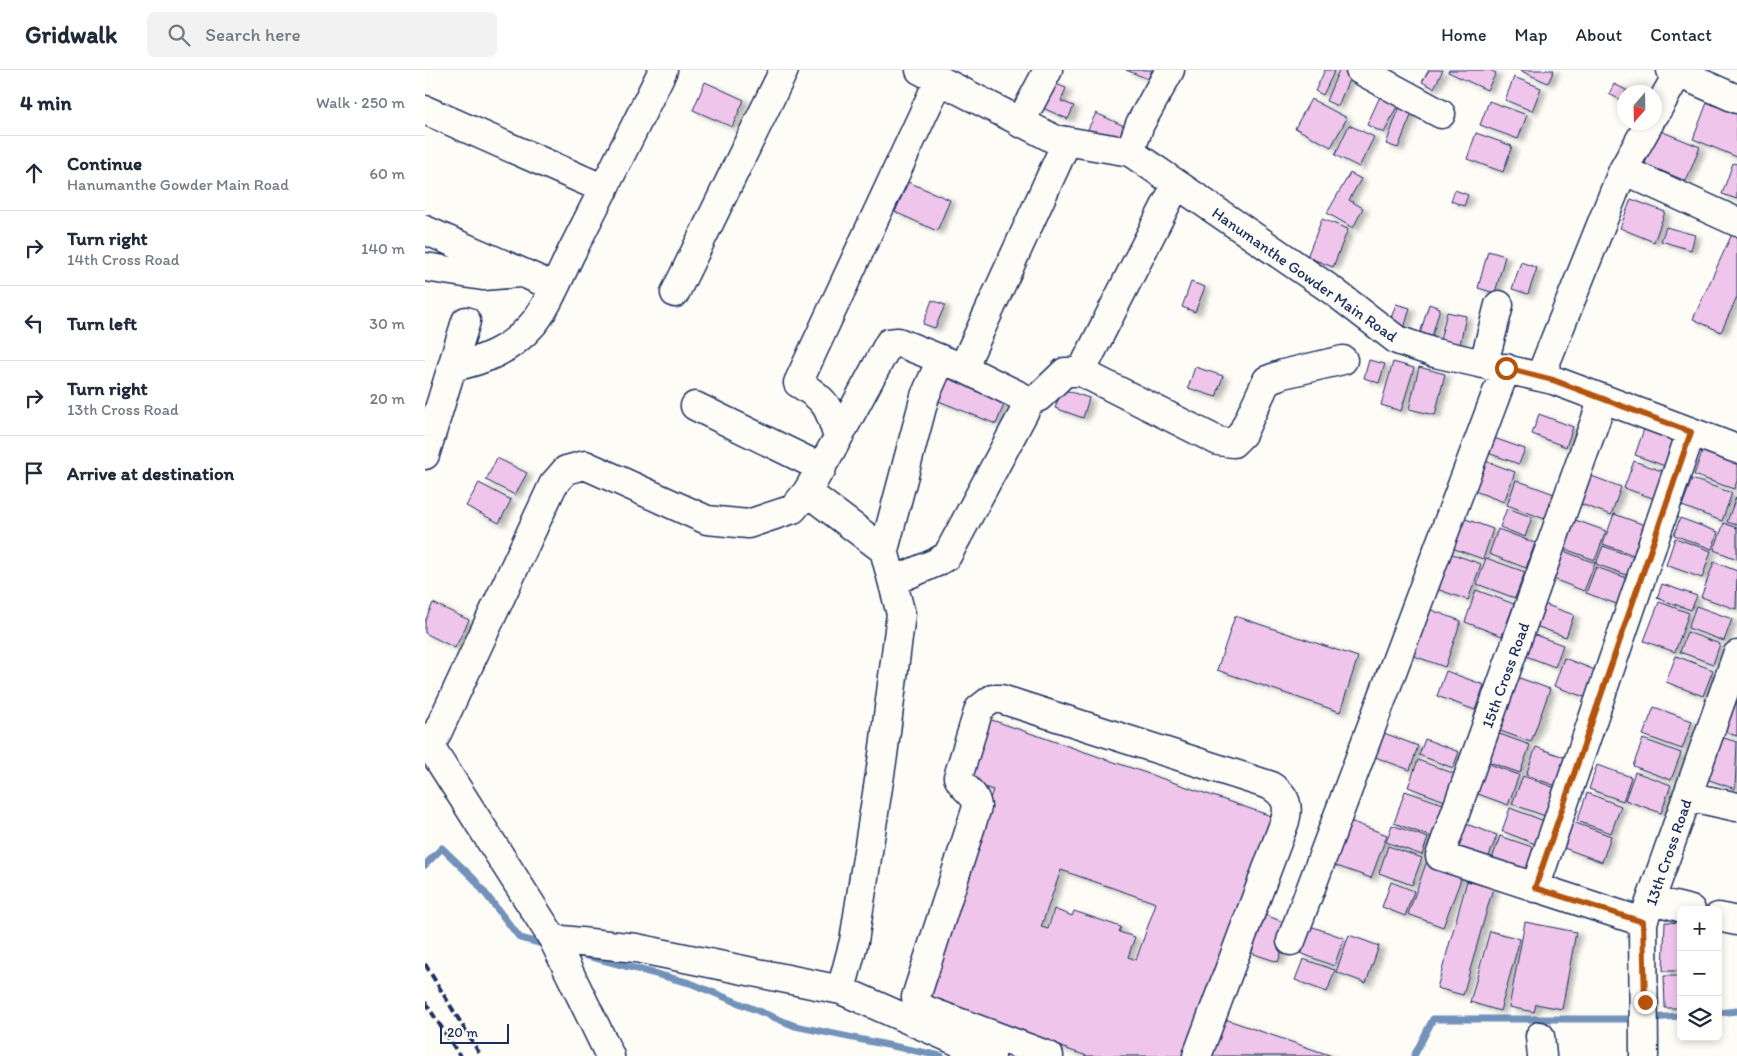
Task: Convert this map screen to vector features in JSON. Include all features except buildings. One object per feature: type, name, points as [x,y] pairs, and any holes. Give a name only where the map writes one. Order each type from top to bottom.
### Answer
[{"type":"street","points":[[452,367],[477,362],[515,342],[533,325],[555,287],[663,70]]},
{"type":"street","points":[[675,293],[784,70]]},
{"type":"street","points":[[1020,124],[1047,70]]},
{"type":"street","points":[[1130,152],[1140,124],[1170,70]]},
{"type":"street","points":[[1360,70],[1441,114]]},
{"type":"street","points":[[1662,100],[1676,71],[1737,99]]},
{"type":"street","points":[[838,438],[829,408],[814,393],[798,383],[930,75]]},
{"type":"street","name":"Hanumanthe Gowder Main Road","points":[[930,75],[1020,124],[1053,139],[1130,152],[1333,292],[1397,340],[1435,353],[1541,377],[1737,449]]},
{"type":"street","points":[[425,110],[604,189]]},
{"type":"street","points":[[1541,377],[1623,170],[1646,130]]},
{"type":"street","points":[[841,990],[854,941],[883,755],[901,614],[884,550],[925,396],[952,364],[1067,141]]},
{"type":"street","points":[[1623,170],[1737,222]]},
{"type":"street","points":[[1081,372],[1176,185]]},
{"type":"street","points":[[425,230],[555,287]]},
{"type":"street","points":[[425,267],[483,276],[522,272]]},
{"type":"street","points":[[1291,941],[1495,366],[1499,305]]},
{"type":"street","points":[[425,455],[466,321]]},
{"type":"street","points":[[610,1056],[553,939],[428,742],[553,485],[566,470],[585,465],[707,520],[748,524],[793,509],[807,492],[822,468],[889,343],[897,342],[952,364],[1030,401]]},
{"type":"street","points":[[893,581],[947,556],[1030,401],[1039,397],[1065,372],[1081,372],[1219,441],[1233,443],[1242,434],[1267,380],[1283,374],[1343,360]]},
{"type":"street","name":"15th Cross Road","points":[[1535,888],[1440,856],[1603,399]]},
{"type":"street","points":[[695,406],[822,468]]},
{"type":"street","points":[[1677,910],[1647,911],[1535,888],[1691,432]]},
{"type":"street","points":[[807,492],[884,550]]},
{"type":"street","name":"13th Cross Road","points":[[1644,1056],[1647,911],[1687,796],[1732,684],[1737,655]]},
{"type":"street","points":[[1049,1056],[926,1010],[917,1003],[916,997],[977,807],[974,794],[961,784],[958,777],[979,709],[992,699],[1010,702],[1269,785],[1279,791],[1286,800],[1288,810],[1285,821],[1197,1056]]},
{"type":"street","points":[[1687,796],[1737,808]]},
{"type":"street","points":[[1722,917],[1737,921]]},
{"type":"street","points":[[553,939],[636,948],[841,990],[991,1056]]},
{"type":"waterway","points":[[425,865],[442,848],[474,879],[520,938],[547,945]]},
{"type":"waterway","points":[[584,955],[690,983],[795,1026],[941,1056]]},
{"type":"waterway","points":[[1722,1013],[1737,1011]]},
{"type":"waterway","points":[[1649,1018],[1677,1016]]},
{"type":"waterway","points":[[1414,1056],[1433,1019],[1638,1019]]},
{"type":"railway","points":[[425,964],[481,1056]]},
{"type":"railway","points":[[425,1002],[460,1056]]},
{"type":"route","points":[[1506,368],[1553,380],[1691,432],[1535,888],[1643,922],[1645,1002]]}]
